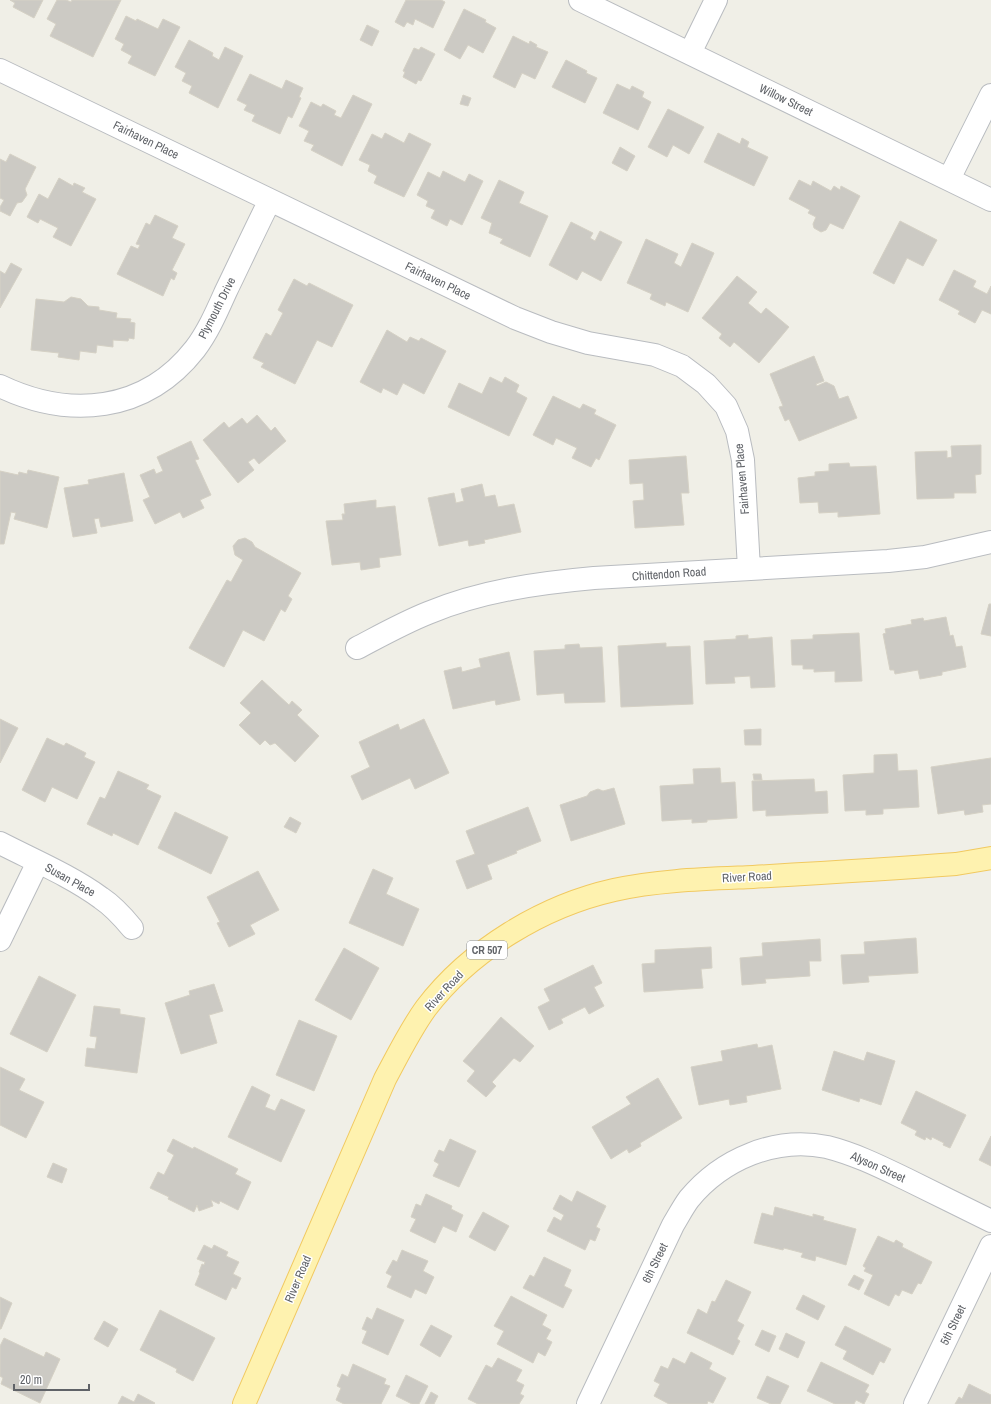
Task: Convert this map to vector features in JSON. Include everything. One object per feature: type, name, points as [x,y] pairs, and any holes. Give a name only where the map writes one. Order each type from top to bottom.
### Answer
[{"type":"main road","name":"River Road","points":[[244,1404],[370,1111],[388,1073],[404,1043],[426,1008],[477,957],[508,935],[539,916],[575,901],[614,890],[695,880],[956,864],[991,858]]},
{"type":"street","name":"Willow Street","points":[[580,0],[991,200]]},
{"type":"street","points":[[690,53],[716,0]]},
{"type":"street","name":"Fairhaven Place","points":[[0,70],[515,318],[551,332],[588,343],[655,355],[688,370],[706,384],[726,406],[737,431],[743,460],[748,569]]},
{"type":"street","points":[[950,179],[991,95]]},
{"type":"street","name":"Plymouth Drive","points":[[0,386],[41,401],[71,407],[102,405],[130,398],[157,385],[182,364],[195,349],[209,327],[270,200]]},
{"type":"street","name":"Chittendon Road","points":[[357,648],[428,613],[468,599],[552,582],[594,578],[888,561],[925,557],[991,542]]},
{"type":"street","name":"Susan Place","points":[[0,843],[82,885],[102,898],[118,912],[132,928]]},
{"type":"street","points":[[0,940],[38,862]]},
{"type":"street","name":"Alyson Street","points":[[757,1151],[779,1146],[802,1144],[826,1147],[853,1155],[991,1221]]},
{"type":"street","name":"6th Street","points":[[588,1404],[673,1225],[688,1200],[709,1178],[730,1163],[757,1151]]},
{"type":"street","name":"5th Street","points":[[915,1404],[991,1246]]},
{"type":"building","points":[[10,0],[43,0],[34,18],[13,7],[15,3]]},
{"type":"building","points":[[57,0],[66,0],[71,2],[72,0],[121,0],[93,57],[50,36],[56,24],[47,19]]},
{"type":"building","points":[[406,0],[441,0],[445,2],[433,28],[415,19],[413,25],[407,22],[404,27],[395,22]]},
{"type":"building","points":[[464,9],[486,20],[485,22],[496,28],[483,53],[468,45],[460,59],[444,50]]},
{"type":"building","points":[[126,16],[136,21],[137,19],[158,29],[163,19],[180,27],[155,76],[128,63],[132,56],[121,50],[124,44],[115,39]]},
{"type":"building","points":[[367,25],[379,31],[372,46],[360,40]]},
{"type":"building","points":[[513,36],[529,44],[530,41],[537,45],[536,47],[548,52],[535,79],[522,73],[515,88],[493,77]]},
{"type":"building","points":[[189,40],[213,53],[212,56],[219,60],[225,47],[243,56],[218,108],[189,93],[192,86],[182,81],[186,73],[175,67]]},
{"type":"building","points":[[421,47],[435,54],[421,81],[418,80],[416,84],[403,77],[405,72],[403,71],[414,48],[419,50]]},
{"type":"building","points":[[566,60],[597,78],[585,103],[552,87]]},
{"type":"building","points":[[250,74],[282,89],[286,80],[303,88],[299,97],[301,98],[292,118],[288,116],[280,134],[252,121],[255,115],[244,110],[247,105],[237,100]]},
{"type":"building","points":[[617,84],[630,90],[632,86],[644,92],[642,97],[651,102],[638,130],[603,113]]},
{"type":"building","points":[[353,95],[372,104],[342,166],[311,150],[314,145],[304,141],[309,131],[299,126],[311,102],[321,107],[323,104],[336,111],[334,115],[341,118]]},
{"type":"building","points":[[463,95],[471,98],[468,106],[460,104]]},
{"type":"building","points":[[668,109],[704,127],[689,154],[673,145],[667,157],[648,147]]},
{"type":"building","points":[[385,133],[404,143],[409,133],[431,144],[404,197],[374,183],[377,176],[368,171],[370,165],[359,160],[372,134],[382,139]]},
{"type":"building","points":[[718,133],[740,144],[742,138],[749,142],[747,147],[768,157],[754,186],[704,162]]},
{"type":"building","points":[[620,147],[635,156],[627,171],[612,163]]},
{"type":"building","points":[[10,154],[36,167],[25,189],[27,195],[22,202],[17,203],[10,216],[0,211],[0,207],[4,200],[0,198],[0,159],[6,162]]},
{"type":"building","points":[[443,171],[465,182],[469,174],[483,181],[462,225],[450,219],[447,226],[431,218],[435,210],[426,206],[428,201],[417,195],[428,172],[440,178]]},
{"type":"building","points":[[59,178],[73,186],[74,183],[85,188],[82,192],[96,199],[71,246],[53,237],[58,228],[40,219],[38,223],[27,217],[39,194],[48,199]]},
{"type":"building","points":[[499,180],[524,192],[519,203],[548,216],[530,257],[500,243],[503,239],[489,233],[492,223],[481,218]]},
{"type":"building","points":[[799,180],[811,186],[813,181],[831,191],[834,186],[840,190],[841,186],[860,196],[843,229],[830,223],[826,230],[821,232],[814,228],[813,224],[816,217],[808,213],[810,210],[789,199]]},
{"type":"building","points":[[155,215],[178,226],[172,238],[185,244],[172,270],[177,273],[174,280],[171,278],[163,296],[117,274],[131,246],[138,249],[140,245],[136,244],[146,223],[150,225]]},
{"type":"building","points":[[900,221],[937,240],[923,266],[907,258],[894,284],[873,273]]},
{"type":"building","points":[[571,222],[593,233],[590,238],[595,241],[600,231],[622,242],[601,281],[582,271],[577,280],[549,265]]},
{"type":"building","points":[[646,239],[678,254],[674,263],[681,267],[692,243],[714,253],[688,312],[666,302],[665,306],[650,299],[652,294],[627,283]]},
{"type":"building","points":[[11,263],[22,269],[0,308],[0,271],[5,274]]},
{"type":"building","points":[[954,270],[976,281],[973,287],[987,294],[991,286],[991,314],[982,310],[975,323],[958,314],[960,311],[939,300]]},
{"type":"building","points":[[737,276],[757,292],[748,303],[761,314],[766,308],[789,327],[759,363],[734,342],[730,347],[719,338],[722,334],[702,318]]},
{"type":"building","points":[[294,279],[307,286],[309,283],[353,305],[332,347],[317,340],[295,384],[261,367],[264,363],[253,358],[266,333],[271,336],[283,313],[278,310]]},
{"type":"building","points":[[71,297],[81,299],[88,306],[99,307],[99,310],[117,313],[116,318],[131,319],[130,322],[135,323],[134,339],[129,338],[128,341],[113,340],[113,347],[97,345],[96,353],[80,351],[79,360],[58,357],[59,353],[31,350],[36,299],[64,302]]},
{"type":"building","points":[[387,330],[407,342],[410,337],[419,341],[421,338],[446,351],[424,394],[403,383],[397,395],[383,388],[381,393],[360,382]]},
{"type":"building","points":[[814,356],[824,381],[816,384],[817,386],[826,382],[834,386],[839,399],[848,396],[857,418],[799,441],[789,419],[785,421],[779,407],[783,406],[770,374]]},
{"type":"building","points":[[490,377],[502,383],[505,377],[519,385],[516,392],[527,398],[509,436],[448,407],[459,383],[482,394]]},
{"type":"building","points":[[553,396],[580,409],[583,404],[596,410],[594,414],[616,425],[599,460],[596,458],[591,467],[572,458],[577,448],[556,438],[553,445],[533,435]]},
{"type":"building","points":[[257,415],[271,431],[275,427],[286,441],[259,464],[254,458],[248,462],[254,470],[238,483],[203,440],[224,422],[229,428],[242,418],[247,424]]},
{"type":"building","points":[[191,441],[199,459],[195,460],[211,495],[200,500],[204,508],[183,518],[180,512],[155,524],[143,500],[150,497],[140,475],[154,469],[156,474],[163,471],[157,457]]},
{"type":"building","points":[[981,445],[981,474],[975,475],[976,493],[954,493],[954,498],[917,499],[915,452],[947,451],[947,458],[952,457],[951,446]]},
{"type":"building","points":[[686,456],[689,493],[681,493],[684,525],[635,528],[633,501],[644,500],[643,483],[630,484],[629,460]]},
{"type":"building","points":[[849,463],[850,467],[876,466],[880,514],[838,517],[838,512],[819,513],[818,502],[800,503],[798,478],[815,476],[815,472],[829,471],[829,464]]},
{"type":"building","points":[[28,470],[59,477],[47,528],[14,519],[16,513],[11,512],[4,544],[0,544],[0,471],[18,475],[19,472],[27,474]]},
{"type":"building","points":[[124,473],[133,521],[101,527],[99,518],[94,519],[97,533],[73,537],[64,488],[89,484],[88,480]]},
{"type":"building","points":[[482,484],[485,497],[495,495],[498,507],[514,504],[521,532],[484,540],[485,543],[469,546],[468,540],[439,546],[428,498],[454,493],[456,503],[464,501],[461,489]]},
{"type":"building","points":[[376,500],[376,508],[395,506],[401,555],[379,558],[380,567],[361,570],[360,562],[332,565],[326,521],[343,520],[342,514],[345,514],[344,504]]},
{"type":"building","points":[[245,538],[252,542],[255,547],[301,573],[288,596],[292,599],[285,612],[281,609],[264,641],[243,630],[224,667],[189,648],[227,580],[231,582],[243,560],[235,555],[233,546],[238,540]]},
{"type":"building","points":[[989,604],[991,604],[991,636],[981,634]]},
{"type":"building","points":[[946,617],[950,636],[953,635],[956,647],[962,646],[966,667],[942,672],[942,675],[920,679],[918,670],[895,674],[894,670],[890,670],[883,634],[886,633],[885,629],[912,624],[911,620],[923,618],[924,621]]},
{"type":"building","points":[[859,633],[862,681],[835,682],[835,671],[814,672],[814,669],[803,669],[803,665],[792,665],[791,640],[813,639],[813,635]]},
{"type":"building","points":[[748,635],[748,639],[772,637],[775,687],[751,688],[750,676],[734,677],[735,683],[706,684],[704,641],[736,639],[736,636]]},
{"type":"building","points":[[666,643],[666,647],[690,646],[693,704],[621,707],[618,646]]},
{"type":"building","points":[[579,644],[580,648],[602,647],[605,702],[565,703],[564,693],[537,695],[534,651],[565,649],[565,645]]},
{"type":"building","points":[[509,652],[520,700],[496,705],[495,700],[453,709],[444,671],[461,667],[462,672],[481,667],[479,659]]},
{"type":"building","points":[[262,680],[289,705],[292,701],[302,710],[297,715],[319,736],[295,762],[275,743],[270,745],[265,740],[260,745],[239,725],[251,713],[240,703]]},
{"type":"building","points":[[0,719],[18,728],[0,763]]},
{"type":"building","points":[[424,719],[449,773],[415,789],[410,778],[362,800],[351,776],[370,767],[359,742],[398,724],[400,730]]},
{"type":"building","points":[[761,729],[761,745],[745,745],[744,730]]},
{"type":"building","points":[[47,738],[64,746],[66,743],[86,753],[84,757],[95,762],[77,799],[52,787],[45,802],[22,790]]},
{"type":"building","points":[[897,754],[898,771],[917,770],[919,807],[883,809],[883,814],[866,815],[866,810],[845,811],[843,775],[874,773],[874,755]]},
{"type":"building","points":[[991,758],[991,804],[982,805],[983,812],[965,815],[964,810],[938,814],[931,767]]},
{"type":"building","points":[[720,768],[721,783],[735,782],[737,818],[707,820],[707,822],[692,823],[692,819],[662,821],[660,786],[694,784],[693,769]]},
{"type":"building","points":[[118,771],[149,785],[146,789],[161,796],[138,845],[113,833],[112,836],[87,824],[100,797],[105,799]]},
{"type":"building","points":[[753,774],[761,774],[762,780],[754,780]]},
{"type":"building","points":[[814,779],[815,792],[827,791],[828,813],[766,816],[766,810],[753,811],[752,781]]},
{"type":"building","points":[[614,788],[625,824],[571,841],[560,805],[587,796],[590,792],[598,789],[603,791]]},
{"type":"building","points":[[528,807],[541,841],[516,851],[517,853],[487,865],[492,879],[467,889],[456,861],[475,854],[466,831]]},
{"type":"building","points":[[175,812],[228,837],[211,874],[158,848]]},
{"type":"building","points":[[290,817],[301,823],[296,833],[284,827]]},
{"type":"building","points":[[373,869],[393,878],[386,894],[419,909],[403,946],[349,923]]},
{"type":"building","points":[[258,871],[279,910],[250,925],[255,934],[229,947],[217,923],[220,922],[207,897]]},
{"type":"building","points":[[916,938],[918,973],[868,976],[869,982],[843,984],[841,955],[865,954],[864,942]]},
{"type":"building","points":[[820,939],[821,961],[809,961],[810,976],[765,979],[766,983],[742,985],[740,958],[763,956],[762,943]]},
{"type":"building","points":[[711,947],[712,968],[701,969],[703,988],[644,992],[642,964],[655,963],[655,950]]},
{"type":"building","points":[[344,948],[379,968],[351,1020],[315,1000]]},
{"type":"building","points":[[593,965],[602,983],[594,987],[604,1006],[589,1014],[585,1007],[561,1019],[563,1023],[549,1030],[538,1007],[550,1001],[544,989]]},
{"type":"building","points":[[39,976],[76,995],[47,1052],[10,1034]]},
{"type":"building","points":[[214,984],[223,1011],[209,1015],[217,1043],[181,1054],[165,1003],[190,995],[189,991]]},
{"type":"building","points":[[94,1006],[120,1009],[120,1014],[145,1018],[137,1073],[85,1066],[87,1048],[95,1049],[97,1037],[90,1036]]},
{"type":"building","points":[[501,1017],[534,1046],[520,1062],[514,1058],[492,1082],[496,1086],[486,1097],[467,1081],[475,1071],[463,1061]]},
{"type":"building","points":[[299,1020],[337,1036],[314,1091],[276,1075]]},
{"type":"building","points":[[757,1044],[758,1048],[772,1045],[781,1089],[746,1096],[747,1102],[730,1105],[729,1099],[699,1105],[691,1067],[723,1061],[721,1051]]},
{"type":"building","points":[[834,1051],[864,1061],[867,1052],[895,1061],[881,1105],[860,1098],[859,1102],[822,1090]]},
{"type":"building","points":[[0,1067],[25,1079],[19,1090],[44,1102],[26,1138],[0,1125]]},
{"type":"building","points":[[658,1078],[682,1118],[640,1143],[641,1146],[629,1153],[627,1149],[611,1159],[592,1127],[631,1104],[626,1097]]},
{"type":"building","points":[[252,1086],[270,1095],[265,1107],[275,1111],[281,1099],[305,1110],[281,1162],[228,1137]]},
{"type":"building","points":[[916,1091],[966,1115],[950,1148],[932,1137],[931,1140],[926,1137],[925,1140],[915,1135],[917,1131],[901,1123]]},
{"type":"building","points":[[991,1136],[991,1166],[979,1160]]},
{"type":"building","points":[[173,1139],[193,1149],[194,1147],[238,1169],[235,1174],[251,1182],[238,1210],[220,1201],[219,1204],[211,1200],[213,1206],[199,1211],[197,1205],[194,1212],[150,1188],[158,1172],[164,1175],[174,1155],[167,1151]]},
{"type":"building","points":[[450,1139],[476,1151],[459,1187],[433,1176],[439,1164],[434,1161],[439,1150],[444,1152]]},
{"type":"building","points":[[53,1163],[67,1169],[62,1183],[47,1177]]},
{"type":"building","points":[[577,1191],[606,1206],[596,1227],[600,1229],[595,1241],[590,1239],[585,1250],[547,1231],[554,1217],[561,1221],[564,1215],[553,1209],[560,1195],[572,1202]]},
{"type":"building","points":[[426,1194],[452,1206],[451,1209],[463,1215],[456,1232],[443,1226],[435,1243],[410,1231],[416,1219],[411,1217],[416,1204],[421,1206]]},
{"type":"building","points":[[775,1207],[813,1217],[813,1214],[824,1217],[823,1220],[856,1229],[846,1265],[816,1256],[815,1261],[801,1257],[803,1253],[754,1243],[762,1213],[773,1216]]},
{"type":"building","points":[[483,1212],[509,1226],[495,1251],[469,1237]]},
{"type":"building","points":[[878,1236],[894,1243],[896,1240],[903,1244],[902,1247],[932,1262],[921,1284],[918,1283],[912,1294],[902,1290],[899,1296],[895,1294],[889,1306],[864,1294],[873,1275],[864,1271],[866,1268],[863,1266]]},
{"type":"building","points":[[204,1245],[212,1249],[214,1245],[228,1252],[226,1256],[239,1262],[233,1274],[241,1278],[236,1289],[232,1287],[226,1300],[195,1285],[202,1264],[204,1265],[205,1262],[197,1259]]},
{"type":"building","points":[[402,1250],[428,1261],[423,1271],[434,1277],[426,1294],[415,1289],[411,1298],[387,1287],[392,1276],[386,1273],[393,1260],[397,1262]]},
{"type":"building","points":[[544,1257],[571,1270],[564,1286],[572,1290],[563,1308],[523,1288],[530,1275],[534,1277]]},
{"type":"building","points":[[854,1275],[864,1280],[859,1290],[848,1285]]},
{"type":"building","points":[[726,1280],[751,1292],[737,1321],[744,1325],[737,1339],[740,1341],[733,1355],[687,1333],[698,1309],[707,1314],[712,1301],[715,1302]]},
{"type":"building","points":[[803,1295],[825,1306],[818,1320],[796,1309]]},
{"type":"building","points":[[511,1296],[547,1315],[542,1325],[551,1330],[546,1339],[552,1342],[545,1356],[538,1352],[533,1363],[497,1344],[504,1331],[494,1326]]},
{"type":"building","points":[[0,1297],[12,1303],[1,1329],[0,1329]]},
{"type":"building","points":[[377,1308],[404,1320],[388,1355],[362,1343],[367,1331],[362,1329],[367,1317],[372,1320]]},
{"type":"building","points":[[160,1310],[215,1338],[193,1381],[176,1372],[177,1369],[140,1350]]},
{"type":"building","points":[[104,1321],[118,1329],[108,1347],[94,1339]]},
{"type":"building","points":[[431,1325],[452,1336],[440,1357],[420,1345]]},
{"type":"building","points":[[845,1326],[891,1349],[884,1363],[880,1361],[873,1375],[843,1359],[847,1351],[835,1345]]},
{"type":"building","points":[[762,1330],[776,1336],[769,1352],[755,1345]]},
{"type":"building","points":[[786,1333],[805,1342],[798,1358],[779,1349]]},
{"type":"building","points":[[4,1338],[44,1357],[46,1352],[60,1359],[40,1403],[1,1384],[3,1378],[0,1376],[0,1346]]},
{"type":"building","points":[[691,1352],[712,1363],[709,1369],[726,1378],[713,1403],[708,1401],[707,1404],[669,1404],[654,1396],[660,1384],[654,1381],[661,1366],[668,1369],[673,1358],[685,1364]]},
{"type":"building","points":[[498,1358],[522,1370],[516,1381],[524,1385],[520,1394],[524,1396],[519,1404],[478,1404],[468,1399],[486,1365],[492,1368]]},
{"type":"building","points":[[821,1362],[869,1385],[865,1392],[869,1394],[864,1404],[856,1400],[854,1404],[835,1404],[807,1391]]},
{"type":"building","points":[[353,1364],[386,1379],[384,1384],[390,1386],[381,1404],[344,1404],[336,1400],[341,1388],[337,1386],[342,1374],[348,1377]]},
{"type":"building","points":[[406,1375],[428,1386],[419,1404],[412,1404],[396,1396]]},
{"type":"building","points":[[767,1376],[789,1386],[780,1404],[771,1404],[757,1398]]},
{"type":"building","points":[[969,1384],[991,1395],[991,1404],[955,1404],[959,1397],[962,1399]]},
{"type":"building","points":[[431,1392],[438,1396],[434,1404],[425,1404]]},
{"type":"building","points":[[138,1394],[155,1403],[118,1404],[122,1396],[134,1402]]}]
